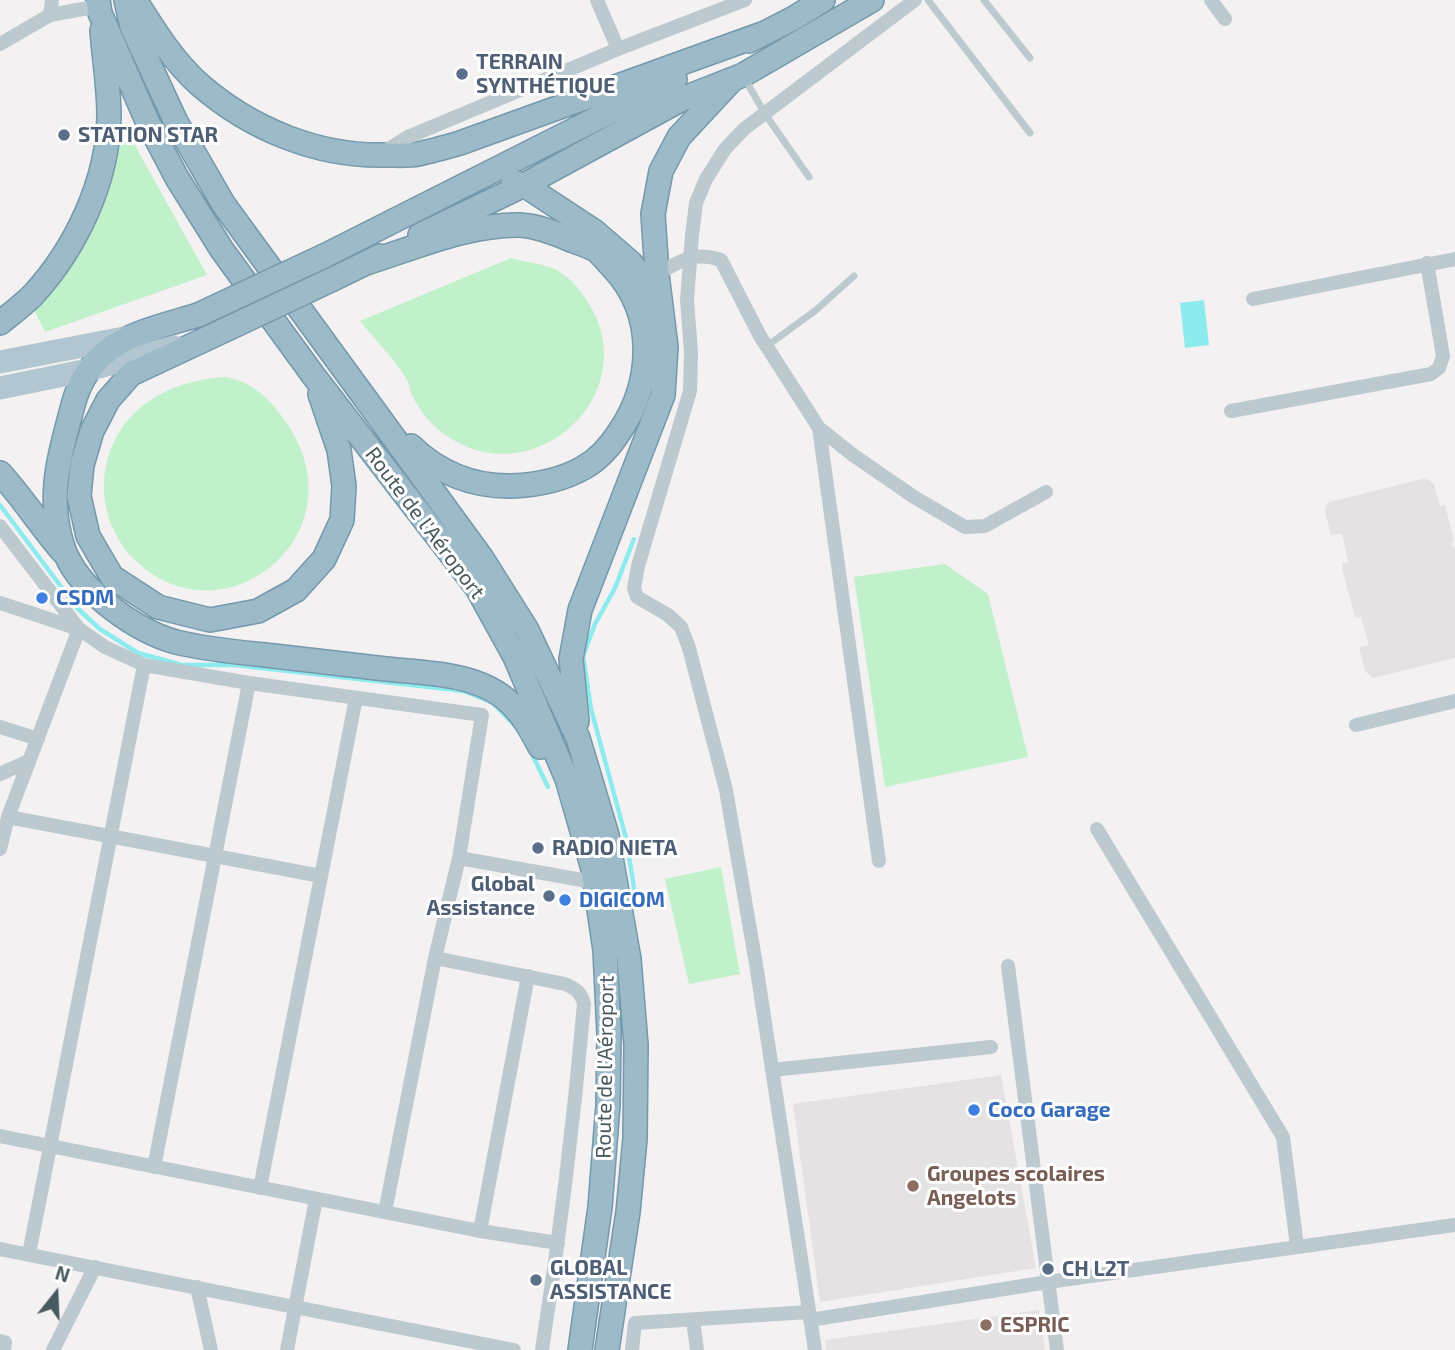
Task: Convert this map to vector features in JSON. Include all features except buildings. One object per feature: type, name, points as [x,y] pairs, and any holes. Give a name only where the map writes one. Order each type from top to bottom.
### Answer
[{"type":"highway","name":"Route de l'Aéroport","points":[[125,0],[132,27],[176,122],[224,205],[481,556],[527,630],[578,738],[607,835],[629,959],[636,1045],[635,1139],[628,1212],[607,1350]]},
{"type":"highway","points":[[135,0],[165,47],[198,84],[234,111],[271,131],[331,152],[378,155],[416,155],[460,143],[762,34]]},
{"type":"highway","points":[[66,555],[56,514],[56,474],[77,391],[88,370],[101,354],[124,338],[198,314],[489,175],[794,18],[822,0]]},
{"type":"highway","points":[[313,374],[339,450],[344,486],[342,520],[324,559],[296,590],[258,611],[210,620],[158,607],[112,577],[88,536],[79,496],[82,465],[92,431],[108,400],[131,374],[366,263],[524,184],[681,99],[737,78],[872,0]]},
{"type":"highway","name":"Route de l'Aéroport","points":[[99,6],[148,124],[177,178],[222,250],[483,599],[515,657],[567,779],[593,875],[605,950],[608,1105],[600,1207],[580,1350]]},
{"type":"highway","points":[[0,323],[31,296],[56,266],[74,238],[91,203],[104,156],[109,116],[99,6]]},
{"type":"highway","points":[[578,738],[571,659],[580,610],[663,395],[666,347],[659,303],[653,214],[661,171],[679,137],[737,78]]},
{"type":"highway","points":[[489,175],[524,184],[594,231],[631,263],[659,303]]},
{"type":"highway","points":[[366,263],[463,233],[521,225],[548,230],[597,251],[624,280],[638,306],[645,339],[645,376],[632,414],[611,445],[584,468],[552,480],[523,485],[491,486],[457,478],[423,458],[377,412]]},
{"type":"highway","points":[[0,473],[21,496],[41,527],[84,580],[104,602],[128,621],[176,642],[235,652],[442,675],[476,683],[502,696],[523,715],[541,749],[561,804],[593,875]]},
{"type":"main road","points":[[0,362],[124,338]]},
{"type":"main road","points":[[0,388],[88,370],[205,339]]},
{"type":"street","points":[[50,15],[52,0]]},
{"type":"street","points":[[597,0],[618,49]]},
{"type":"street","points":[[378,155],[408,137],[618,49],[745,0]]},
{"type":"street","points":[[815,1350],[726,790],[689,648],[681,627],[668,615],[637,597],[634,588],[638,566],[690,391],[691,352],[687,300],[690,257],[696,203],[706,179],[725,149],[744,129],[915,0]]},
{"type":"street","points":[[1211,0],[1225,19]]},
{"type":"street","points":[[0,44],[50,15],[99,6]]},
{"type":"street","points":[[657,274],[690,257],[706,255],[721,260],[767,346],[818,428],[914,497],[965,527],[985,526],[1046,492]]},
{"type":"street","points":[[1254,299],[1455,259]]},
{"type":"street","points":[[1231,411],[1431,374],[1439,368],[1443,356],[1427,263]]},
{"type":"street","points":[[818,428],[879,861]]},
{"type":"street","points":[[0,526],[79,629]]},
{"type":"street","points":[[0,603],[79,629],[105,647],[144,666],[482,715],[459,858],[435,958],[385,1212]]},
{"type":"street","points":[[0,849],[8,817],[79,629]]},
{"type":"street","points":[[29,1254],[144,666]]},
{"type":"street","points":[[154,1167],[249,683]]},
{"type":"street","points":[[260,1188],[356,698]]},
{"type":"street","points":[[1356,725],[1455,701]]},
{"type":"street","points":[[0,727],[38,739]]},
{"type":"street","points":[[0,774],[29,761]]},
{"type":"street","points":[[8,817],[321,876]]},
{"type":"street","points":[[1097,829],[1283,1137],[1297,1246]]},
{"type":"street","points":[[459,858],[593,875]]},
{"type":"street","points":[[435,958],[528,976],[576,989],[584,1004],[558,1243],[542,1350]]},
{"type":"street","points":[[1008,967],[1057,1350]]},
{"type":"street","points":[[480,1231],[528,976]]},
{"type":"street","points":[[772,1070],[991,1048]]},
{"type":"street","points":[[0,1136],[480,1231],[558,1243]]},
{"type":"street","points":[[287,1350],[316,1199]]},
{"type":"street","points":[[632,1350],[635,1323],[810,1316],[1455,1225]]},
{"type":"street","points":[[0,1249],[514,1350]]},
{"type":"street","points":[[53,1350],[95,1267]]},
{"type":"street","points":[[197,1287],[211,1350]]},
{"type":"street","points":[[693,1320],[697,1350]]},
{"type":"street","points":[[0,1341],[5,1342],[4,1350]]},
{"type":"lane","points":[[928,0],[1030,133]]},
{"type":"lane","points":[[984,0],[1030,58]]},
{"type":"lane","points":[[737,78],[809,177]]},
{"type":"lane","points":[[767,346],[817,310],[855,276]]},
{"type":"shaded area","points":[[1425,478],[1434,484],[1440,506],[1445,505],[1454,540],[1451,545],[1455,548],[1455,658],[1373,678],[1365,671],[1359,647],[1369,645],[1361,617],[1356,618],[1354,613],[1342,569],[1342,563],[1348,562],[1342,534],[1331,535],[1326,507],[1329,502]]},
{"type":"shaded area","name":"Groupes scolaires Angelots","points":[[1001,1075],[1036,1268],[820,1302],[793,1104]]},
{"type":"shaded area","name":"ESPRIC","points":[[1039,1310],[1045,1350],[826,1350],[825,1340]]},
{"type":"green space","points":[[117,113],[207,275],[45,332],[33,308],[69,266],[82,243],[99,194]]},
{"type":"green space","points":[[511,258],[557,270],[581,292],[592,309],[603,342],[602,374],[590,403],[571,427],[544,444],[514,453],[482,452],[450,438],[428,419],[415,401],[402,372],[360,321]]},
{"type":"green space","points":[[225,377],[241,381],[256,390],[280,414],[303,457],[308,497],[298,533],[276,562],[246,582],[210,590],[173,584],[137,562],[122,544],[111,524],[105,503],[104,481],[108,459],[116,439],[128,420],[145,404],[183,384]]},
{"type":"green space","points":[[945,564],[988,594],[1028,757],[885,787],[854,577]]},
{"type":"green space","points":[[721,867],[740,974],[689,984],[665,879]]},
{"type":"water","points":[[1204,300],[1209,345],[1185,348],[1180,303]]},
{"type":"waterway","points":[[0,505],[77,608],[100,629],[138,653],[182,665],[235,665],[464,691],[493,703],[519,730]]},
{"type":"waterway","points":[[634,539],[615,588],[595,624],[583,656],[591,709],[626,838],[634,888]]},
{"type":"waterway","points":[[530,750],[548,787]]},
{"type":"place","name":"TERRAIN SYNTHÉTIQUE","points":[[462,74]]},
{"type":"place","name":"STATION STAR","points":[[64,135]]},
{"type":"place","name":"CSDM","points":[[42,598]]},
{"type":"place","name":"RADIO NIETA","points":[[538,848]]},
{"type":"place","name":"Global Assistance","points":[[549,896]]},
{"type":"place","name":"DIGICOM","points":[[565,900]]},
{"type":"place","name":"Coco Garage","points":[[974,1110]]},
{"type":"place","name":"Groupes scolaires Angelots","points":[[913,1186]]},
{"type":"place","name":"CH L2T","points":[[1048,1269]]},
{"type":"place","name":"GLOBAL ASSISTANCE","points":[[536,1280]]},
{"type":"place","name":"ESPRIC","points":[[986,1325]]}]
